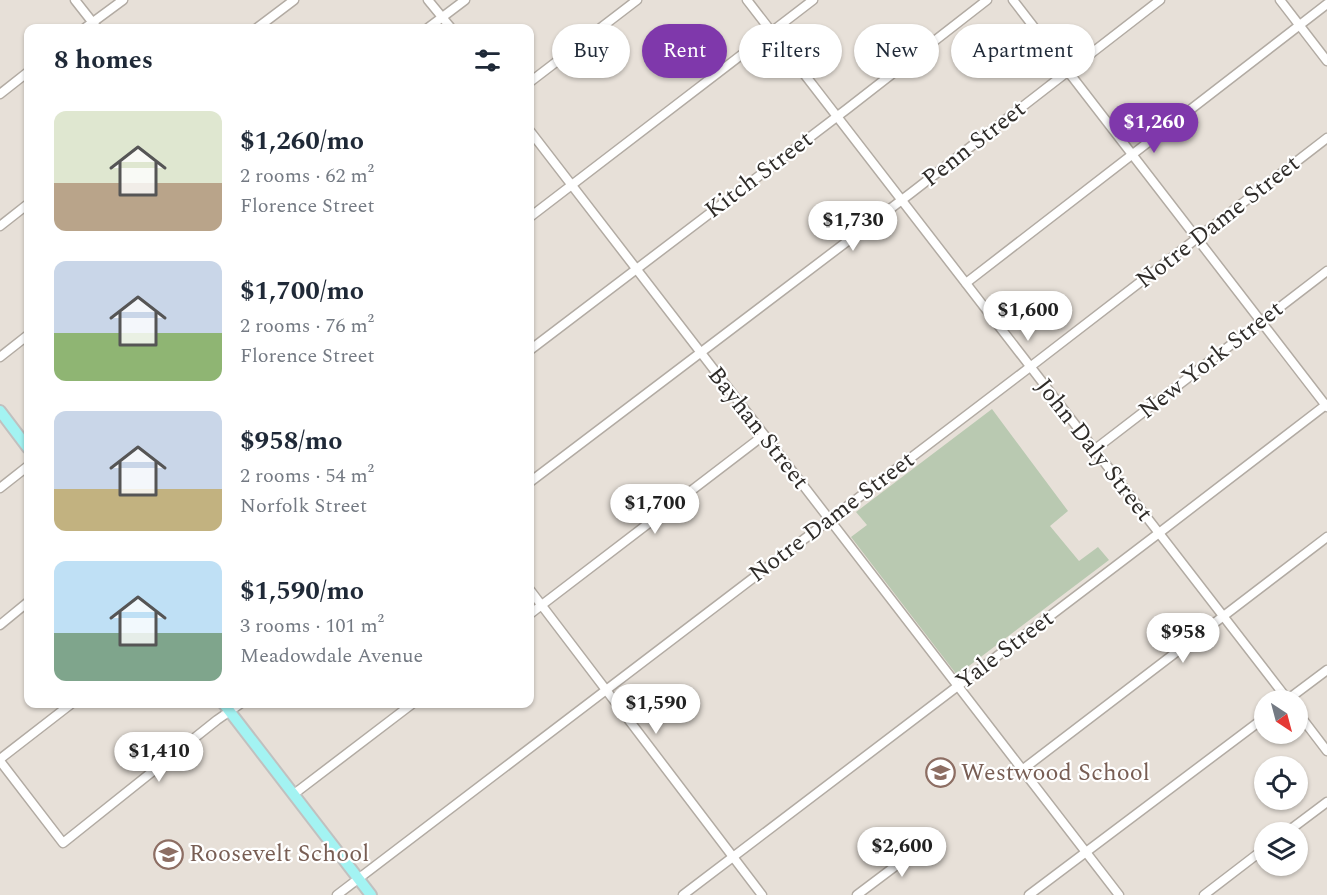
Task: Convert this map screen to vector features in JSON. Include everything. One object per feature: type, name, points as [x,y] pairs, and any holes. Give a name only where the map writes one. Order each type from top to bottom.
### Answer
[{"type":"main road","points":[[0,411],[24,443]]},
{"type":"main road","points":[[228,708],[371,895]]},
{"type":"street","points":[[75,0],[90,24]]},
{"type":"street","points":[[95,24],[123,0]]},
{"type":"street","points":[[262,24],[294,0]]},
{"type":"street","points":[[428,0],[447,24]]},
{"type":"street","points":[[434,24],[465,0]]},
{"type":"street","points":[[534,79],[637,0]]},
{"type":"street","name":"John Daly Street","points":[[747,0],[765,24]]},
{"type":"street","points":[[782,24],[813,0]]},
{"type":"street","name":"Kitch Street","points":[[534,347],[987,0]]},
{"type":"street","points":[[1013,0],[1032,24]]},
{"type":"street","name":"Penn Street","points":[[1095,50],[1160,0]]},
{"type":"street","points":[[1280,0],[1327,61]]},
{"type":"street","points":[[966,283],[1327,4]]},
{"type":"street","points":[[534,214],[739,56]]},
{"type":"street","points":[[0,94],[24,75]]},
{"type":"street","name":"John Daly Street","points":[[807,78],[1279,690]]},
{"type":"street","name":"Penn Street","points":[[534,479],[1059,78]]},
{"type":"street","points":[[1073,78],[1326,405]]},
{"type":"street","name":"Bayhan Street","points":[[534,136],[1119,895]]},
{"type":"street","name":"Notre Dame Street","points":[[337,895],[1327,138]]},
{"type":"street","points":[[0,226],[24,207]]},
{"type":"street","name":"New York Street","points":[[1094,450],[1327,271]]},
{"type":"street","points":[[0,357],[24,338]]},
{"type":"street","name":"Yale Street","points":[[683,895],[1326,405]]},
{"type":"street","points":[[534,611],[764,435]]},
{"type":"street","points":[[0,488],[24,469]]},
{"type":"street","points":[[1022,770],[1327,537]]},
{"type":"street","points":[[534,595],[762,895]]},
{"type":"street","points":[[0,625],[24,605]]},
{"type":"street","points":[[1300,690],[1327,670]]},
{"type":"street","points":[[66,708],[0,760],[63,843],[226,708]]},
{"type":"street","points":[[294,794],[407,708]]},
{"type":"street","points":[[1029,895],[1254,726]]},
{"type":"street","points":[[1308,726],[1327,752]]},
{"type":"street","points":[[1300,822],[1327,802]]},
{"type":"street","points":[[857,895],[930,840]]},
{"type":"street","points":[[1204,895],[1254,857]]},
{"type":"green space","points":[[992,409],[1068,511],[1050,526],[1079,561],[1098,547],[1109,560],[957,675],[851,537],[867,525],[856,512]]},
{"type":"place","name":"Westwood School","points":[[940,773]]},
{"type":"place","name":"Roosevelt School","points":[[168,854]]}]
